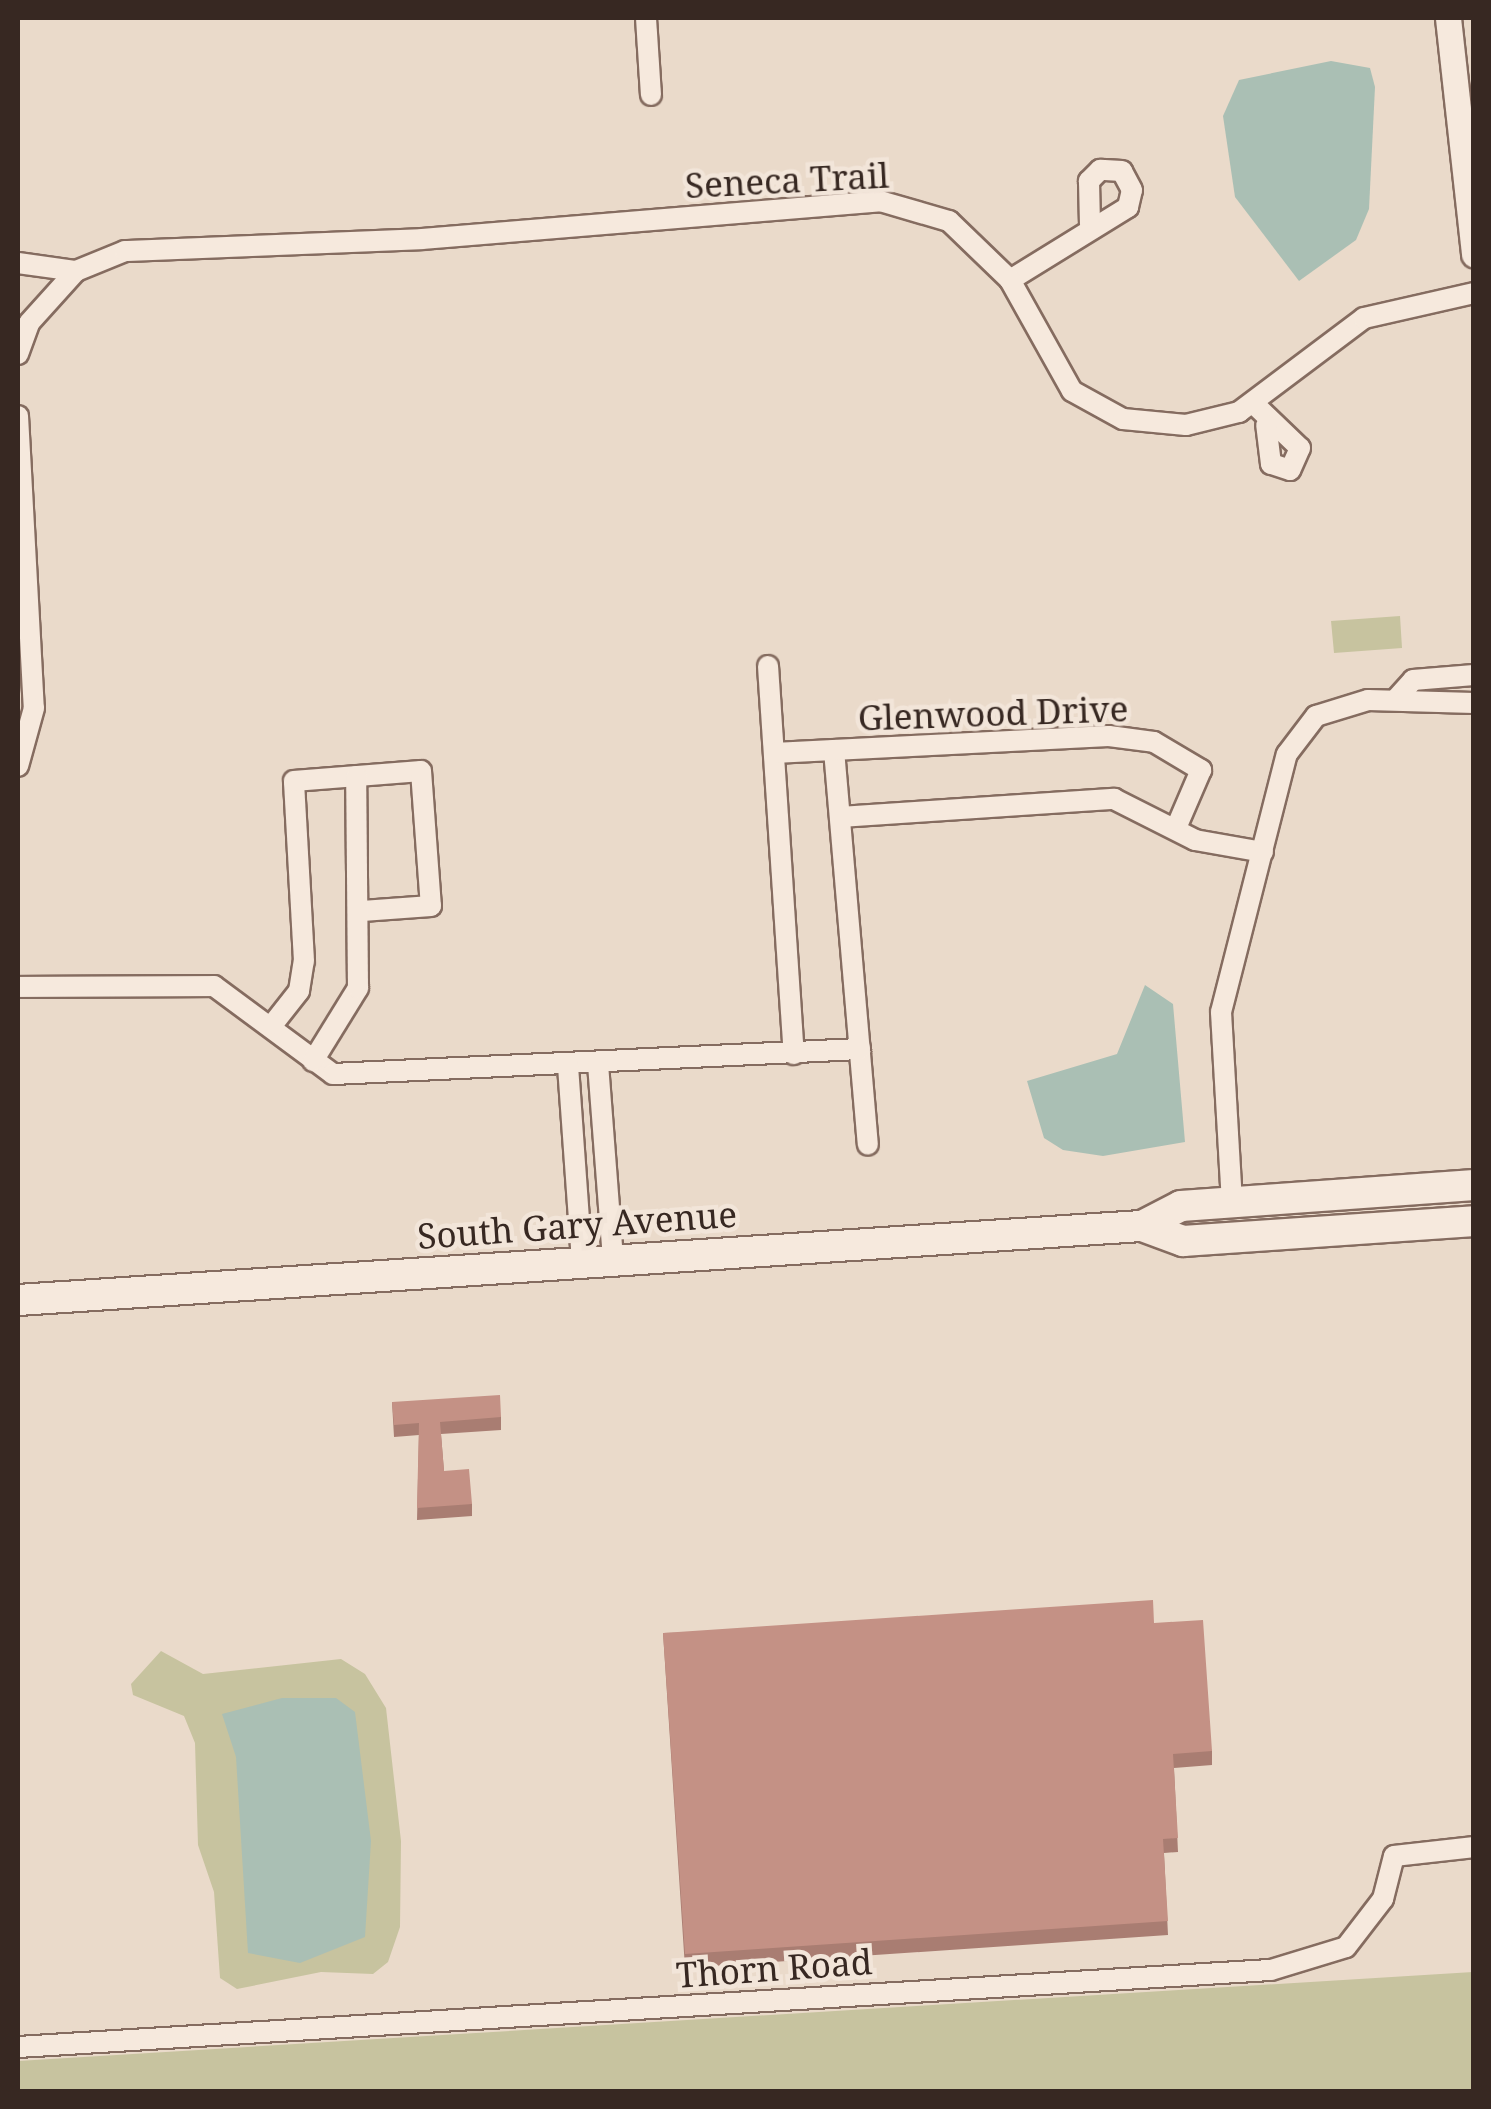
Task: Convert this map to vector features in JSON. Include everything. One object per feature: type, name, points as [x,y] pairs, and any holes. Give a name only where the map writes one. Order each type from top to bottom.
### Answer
[{"type":"main road","name":"South Gary Avenue","points":[[1142,1226],[1182,1206],[1474,1185]]},
{"type":"main road","name":"South Gary Avenue","points":[[18,1300],[1142,1226],[1183,1240],[1474,1220]]},
{"type":"street","points":[[646,18],[651,94]]},
{"type":"street","points":[[1448,18],[1474,255]]},
{"type":"street","name":"Seneca Trail","points":[[18,354],[28,323],[76,271],[125,251],[422,239],[880,201],[948,220],[1010,280],[1072,391],[1108,412],[1186,425],[1253,403],[1364,318],[1474,293]]},
{"type":"street","points":[[1010,280],[1090,224]]},
{"type":"street","points":[[18,263],[76,271]]},
{"type":"street","points":[[1253,403],[1266,425]]},
{"type":"street","points":[[18,416],[22,566],[34,708],[18,766]]},
{"type":"street","points":[[768,666],[794,1054]]},
{"type":"street","points":[[1232,1203],[1220,1012],[1287,754],[1316,716],[1398,698],[1413,680],[1474,675]]},
{"type":"street","points":[[1398,698],[1414,707],[1474,703]]},
{"type":"street","name":"Glenwood Drive","points":[[774,753],[1110,736],[1154,742],[1201,770],[1176,828]]},
{"type":"street","name":"Glenwood Drive","points":[[834,750],[868,1145]]},
{"type":"street","points":[[273,1024],[299,991],[304,961],[294,781],[421,771],[431,906],[362,911]]},
{"type":"street","points":[[313,1061],[351,1009],[362,911],[356,776]]},
{"type":"street","points":[[840,817],[1114,799],[1176,828],[1263,852]]},
{"type":"street","points":[[18,987],[186,980],[233,994],[333,1074],[402,1076],[860,1049]]},
{"type":"street","points":[[598,1064],[613,1261]]},
{"type":"street","points":[[568,1066],[582,1263]]},
{"type":"street","name":"Thorn Road","points":[[18,2047],[1271,1970],[1346,1947],[1383,1899],[1394,1856],[1474,1847]]},
{"type":"shaded area","points":[[1331,61],[1370,68],[1375,87],[1369,209],[1356,240],[1299,281],[1235,197],[1223,116],[1239,80]]},
{"type":"shaded area","points":[[1400,616],[1402,648],[1334,653],[1331,621]]},
{"type":"shaded area","points":[[1145,985],[1173,1004],[1185,1142],[1103,1156],[1063,1150],[1044,1138],[1027,1081],[1117,1054]]},
{"type":"shaded area","points":[[161,1651],[203,1674],[341,1659],[365,1674],[386,1708],[401,1841],[400,1927],[388,1962],[373,1974],[321,1972],[237,1989],[220,1978],[214,1892],[198,1845],[195,1743],[184,1716],[133,1695],[131,1684]]},
{"type":"shaded area","points":[[282,1698],[336,1698],[355,1712],[371,1841],[365,1937],[300,1963],[248,1953],[236,1757],[222,1714]]},
{"type":"shaded area","points":[[1473,1972],[1473,2091],[18,2091],[18,2061]]},
{"type":"building","points":[[500,1395],[501,1417],[440,1422],[444,1471],[469,1469],[472,1504],[417,1508],[419,1423],[394,1425],[392,1402]]},
{"type":"building","points":[[1153,1600],[1154,1623],[1203,1620],[1212,1751],[1173,1754],[1178,1838],[1163,1839],[1168,1921],[685,1954],[663,1633]]}]
